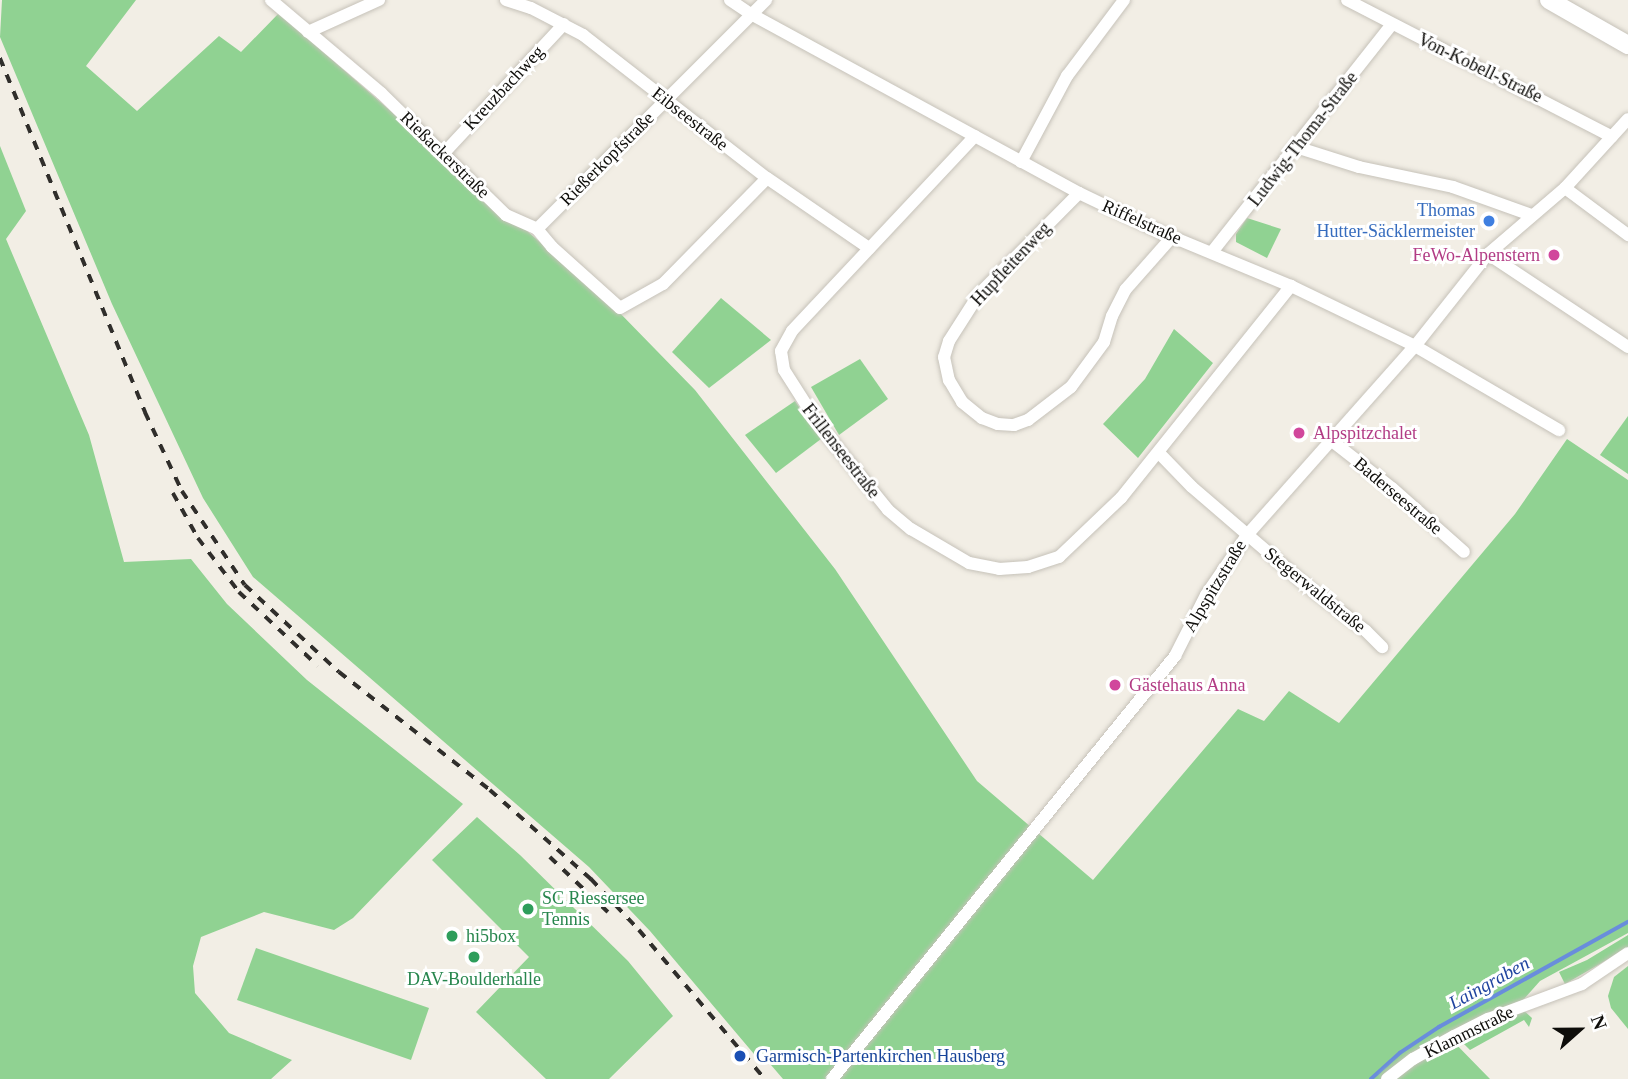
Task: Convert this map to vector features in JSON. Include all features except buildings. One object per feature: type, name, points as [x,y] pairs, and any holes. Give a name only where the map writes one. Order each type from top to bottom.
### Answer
[{"type":"main road","points":[[1549,0],[1623,40]]},
{"type":"street","name":"Rießackerstraße","points":[[271,0],[444,153],[506,215],[537,229],[552,247],[620,307],[663,284],[767,178]]},
{"type":"street","points":[[308,32],[379,0]]},
{"type":"street","name":"Eibseestraße","points":[[506,0],[565,24],[622,64],[767,178],[869,248]]},
{"type":"street","name":"Riffelstraße","points":[[730,0],[749,13],[1079,193],[1172,237],[1291,286],[1415,346],[1559,430]]},
{"type":"street","name":"Rießerkopfstraße","points":[[537,229],[666,101],[749,13],[766,0]]},
{"type":"street","points":[[1021,162],[1067,76],[1124,0]]},
{"type":"street","name":"Von-Kobell-Straße","points":[[1347,0],[1612,137]]},
{"type":"street","name":"Kreuzbachweg","points":[[444,153],[565,24]]},
{"type":"street","name":"Ludwig-Thoma-Straße","points":[[1212,252],[1392,24]]},
{"type":"street","name":"Alpspitzstraße","points":[[832,1079],[1175,656],[1206,596],[1248,534],[1415,346],[1488,254],[1565,188],[1628,119]]},
{"type":"street","name":"Frillenseestraße","points":[[975,136],[792,331],[781,351],[784,370],[819,425],[888,510],[911,529],[970,563],[999,569],[1038,564],[1059,557],[1101,519],[1158,453],[1291,286]]},
{"type":"street","points":[[1296,148],[1359,167],[1453,187],[1531,215]]},
{"type":"street","points":[[1565,188],[1628,235]]},
{"type":"street","name":"Hupfleitenweg","points":[[1079,193],[979,294],[949,341],[944,357],[948,380],[962,402],[982,418],[998,424],[1014,425],[1028,420],[1071,387],[1104,342],[1112,316],[1126,289],[1172,237]]},
{"type":"street","points":[[1488,254],[1628,347]]},
{"type":"street","name":"Baderseestraße","points":[[1332,441],[1392,488],[1464,552]]},
{"type":"street","points":[[1158,453],[1192,487],[1248,534]]},
{"type":"street","name":"Stegerwaldstraße","points":[[1248,534],[1382,647]]},
{"type":"street","name":"Klammstraße","points":[[1387,1079],[1413,1059],[1454,1036],[1488,1019],[1582,984],[1628,953]]},
{"type":"green space","points":[[2,0],[136,0],[86,66],[137,111],[219,36],[241,52],[279,13],[616,309],[695,390],[835,569],[977,781],[1093,880],[1238,709],[1264,721],[1289,691],[1339,723],[1515,514],[1567,439],[1628,480],[1628,933],[1540,981],[1523,1000],[1447,1035],[1490,1079],[783,1079],[759,1051],[754,1054],[650,931],[589,867],[253,577],[203,498],[112,304],[0,37]]},
{"type":"green space","points":[[0,146],[26,211],[6,239],[89,435],[124,562],[191,559],[227,604],[307,680],[463,804],[353,918],[334,930],[264,912],[201,937],[193,966],[195,993],[229,1033],[292,1060],[271,1079],[0,1079]]},
{"type":"green space","points":[[1247,218],[1281,229],[1267,258],[1236,242],[1236,234]]},
{"type":"green space","points":[[721,298],[771,340],[709,388],[672,352]]},
{"type":"green space","points":[[1174,329],[1213,363],[1138,458],[1103,424],[1145,379]]},
{"type":"green space","points":[[860,359],[888,399],[839,435],[811,387]]},
{"type":"green space","points":[[795,401],[821,439],[776,473],[745,435]]},
{"type":"green space","points":[[1628,416],[1628,474],[1600,455]]},
{"type":"green space","name":"SC Riessersee Tennis","points":[[477,817],[520,855],[628,961],[673,1016],[609,1079],[546,1079],[476,1012],[529,957],[432,860]]},
{"type":"green space","points":[[1628,935],[1628,947],[1565,984],[1559,972],[1587,960]]},
{"type":"green space","points":[[256,948],[429,1008],[411,1060],[237,1000]]},
{"type":"green space","points":[[1628,966],[1628,1029],[1611,1008],[1608,996],[1614,977]]},
{"type":"green space","points":[[1522,1009],[1532,1018],[1529,1027],[1524,1020],[1470,1050],[1461,1041],[1462,1034]]},
{"type":"waterway","name":"Laingraben","points":[[1371,1079],[1400,1053],[1439,1027],[1628,922]]},
{"type":"railway","points":[[0,58],[145,412],[182,491],[245,585],[339,672],[490,790],[591,879],[639,930],[765,1079]]},
{"type":"railway","points":[[173,493],[198,538],[239,592],[318,666]]},
{"type":"railway","points":[[550,857],[608,912]]},
{"type":"place","name":"Thomas Hutter-Säcklermeister","points":[[1489,221]]},
{"type":"place","name":"FeWo-Alpenstern","points":[[1554,255]]},
{"type":"place","name":"Alpspitzchalet","points":[[1299,433]]},
{"type":"place","name":"Gästehaus Anna","points":[[1115,685]]},
{"type":"place","name":"SC Riessersee Tennis","points":[[528,909]]},
{"type":"place","name":"hi5box","points":[[452,936]]},
{"type":"place","name":"DAV-Boulderhalle","points":[[474,957]]},
{"type":"place","name":"Garmisch-Partenkirchen Hausberg","points":[[740,1056]]}]
